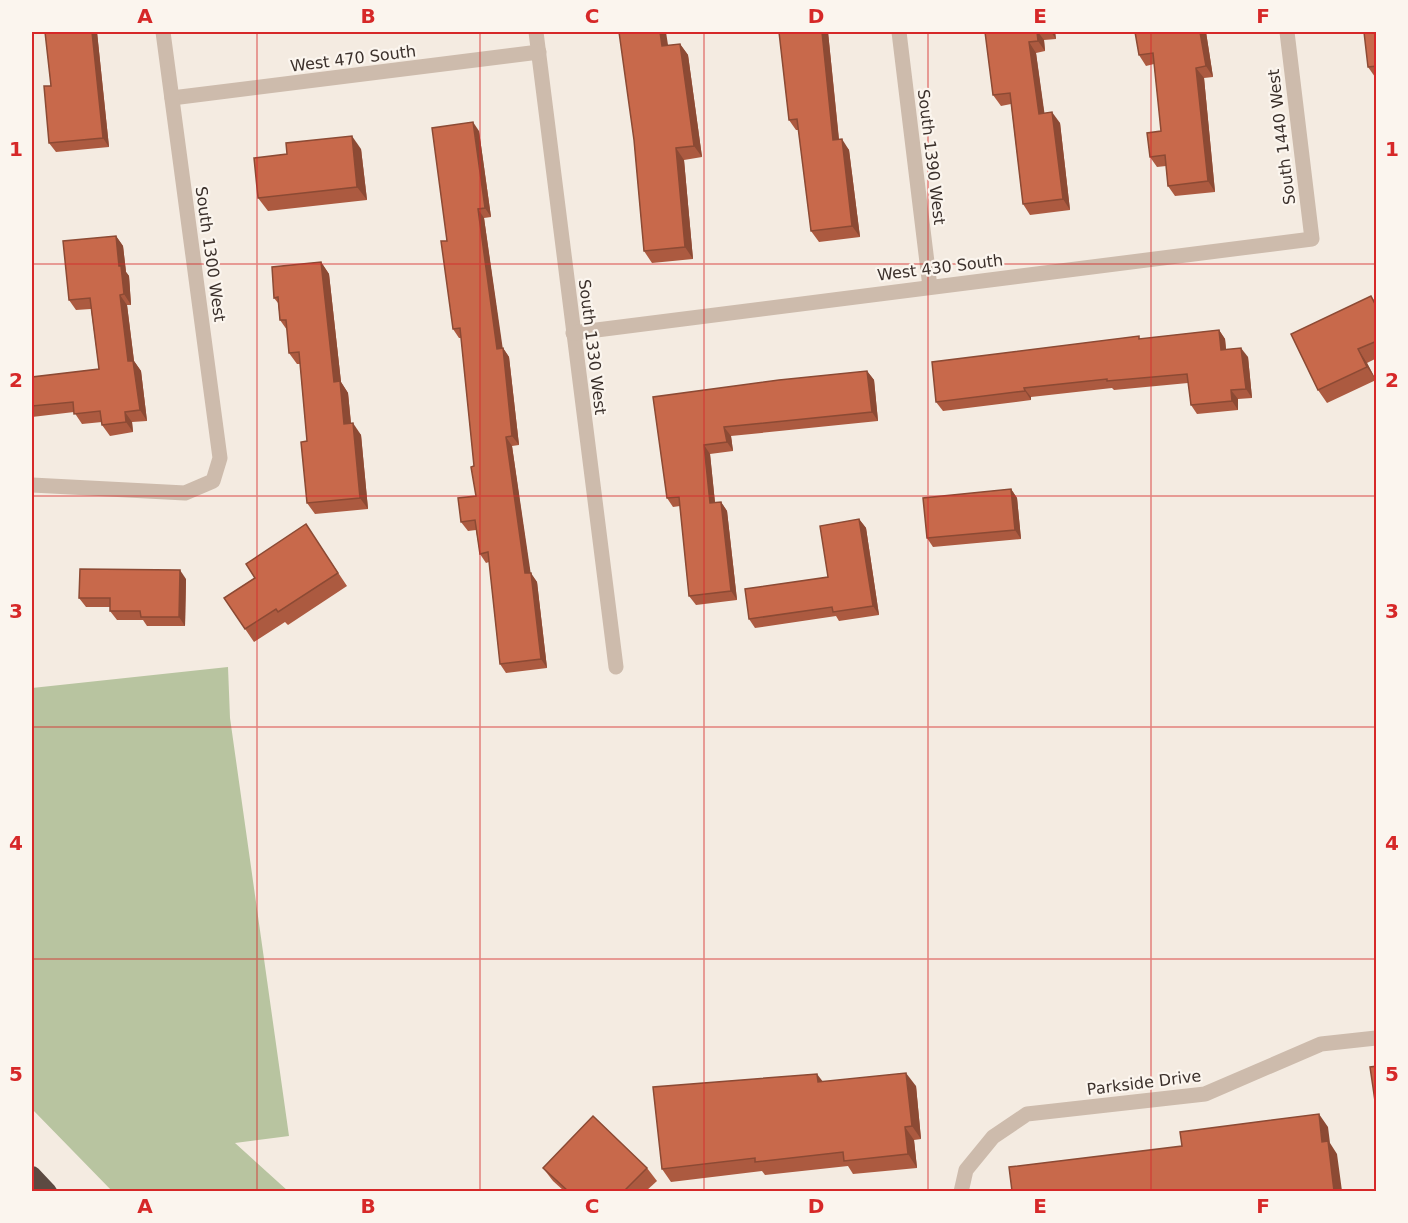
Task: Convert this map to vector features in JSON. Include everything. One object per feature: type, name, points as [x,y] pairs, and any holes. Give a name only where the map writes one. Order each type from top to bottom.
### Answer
[{"type":"highway","points":[[32,1175],[48,1191]]},
{"type":"street","name":"South 1300 West","points":[[32,485],[185,493],[213,481],[220,458],[163,32]]},
{"type":"street","name":"South 1330 West","points":[[536,32],[616,667]]},
{"type":"street","name":"South 1390 West","points":[[899,32],[930,286]]},
{"type":"street","name":"South 1440 West","points":[[1287,32],[1312,239]]},
{"type":"street","name":"West 470 South","points":[[172,99],[539,52]]},
{"type":"street","name":"West 430 South","points":[[573,333],[1312,239]]},
{"type":"street","name":"Parkside Drive","points":[[961,1191],[966,1170],[993,1137],[1027,1114],[1205,1094],[1321,1044],[1377,1038]]},
{"type":"green space","points":[[228,667],[230,718],[289,1136],[235,1143],[288,1191],[112,1191],[32,1109],[32,688]]},
{"type":"building","points":[[45,32],[92,32],[103,138],[49,143],[44,86],[51,86]]},
{"type":"building","points":[[619,32],[660,32],[662,46],[680,44],[694,146],[676,148],[685,247],[644,251],[634,140]]},
{"type":"building","points":[[779,32],[822,32],[833,140],[842,139],[852,226],[811,231],[797,119],[789,120]]},
{"type":"building","points":[[985,32],[1037,32],[1038,41],[1029,42],[1039,114],[1052,112],[1063,199],[1023,204],[1010,93],[993,95]]},
{"type":"building","points":[[1135,32],[1200,32],[1206,66],[1196,68],[1208,181],[1168,186],[1165,155],[1150,157],[1147,133],[1161,131],[1153,53],[1139,55]]},
{"type":"building","points":[[1364,32],[1377,32],[1377,66],[1368,67]]},
{"type":"building","points":[[473,122],[485,208],[478,209],[497,349],[503,348],[512,436],[506,437],[525,573],[531,573],[541,659],[500,664],[488,552],[480,554],[475,520],[461,522],[458,498],[476,496],[471,467],[474,466],[460,328],[453,329],[441,241],[447,241],[432,128]]},
{"type":"building","points":[[352,136],[357,187],[258,198],[254,158],[287,154],[286,143]]},
{"type":"building","points":[[116,236],[124,294],[120,295],[128,361],[133,361],[140,410],[125,412],[126,422],[102,425],[100,411],[74,414],[73,402],[32,406],[32,377],[99,369],[90,298],[69,300],[63,241]]},
{"type":"building","points":[[321,262],[334,382],[340,381],[344,424],[353,423],[360,498],[307,503],[301,442],[307,441],[299,352],[289,353],[286,320],[280,320],[278,297],[274,298],[272,267]]},
{"type":"building","points":[[1371,296],[1377,308],[1377,341],[1358,349],[1367,367],[1318,390],[1291,334]]},
{"type":"building","points":[[1219,330],[1221,350],[1241,348],[1246,389],[1231,390],[1232,401],[1191,405],[1187,374],[1107,381],[1107,379],[1024,388],[1025,391],[936,402],[932,362],[1139,336],[1139,339]]},
{"type":"building","points":[[867,371],[872,412],[724,427],[727,442],[704,445],[710,503],[721,502],[731,591],[689,596],[679,497],[667,498],[653,397]]},
{"type":"building","points":[[1011,489],[1015,530],[927,538],[923,498]]},
{"type":"building","points":[[859,519],[873,606],[833,612],[832,607],[749,619],[745,589],[828,577],[820,526]]},
{"type":"building","points":[[306,524],[338,573],[278,612],[276,609],[245,629],[224,598],[255,578],[246,564]]},
{"type":"building","points":[[80,569],[180,570],[179,617],[141,617],[140,611],[110,611],[110,598],[79,598]]},
{"type":"building","points":[[1377,1066],[1377,1101],[1375,1101],[1370,1067]]},
{"type":"building","points":[[906,1073],[912,1126],[905,1127],[908,1154],[844,1161],[843,1152],[755,1162],[755,1158],[662,1169],[653,1087],[817,1074],[818,1082]]},
{"type":"building","points":[[1319,1114],[1322,1142],[1328,1141],[1334,1191],[1012,1191],[1009,1167],[1182,1146],[1180,1132]]},
{"type":"building","points":[[593,1116],[647,1168],[624,1191],[568,1191],[543,1168]]}]
